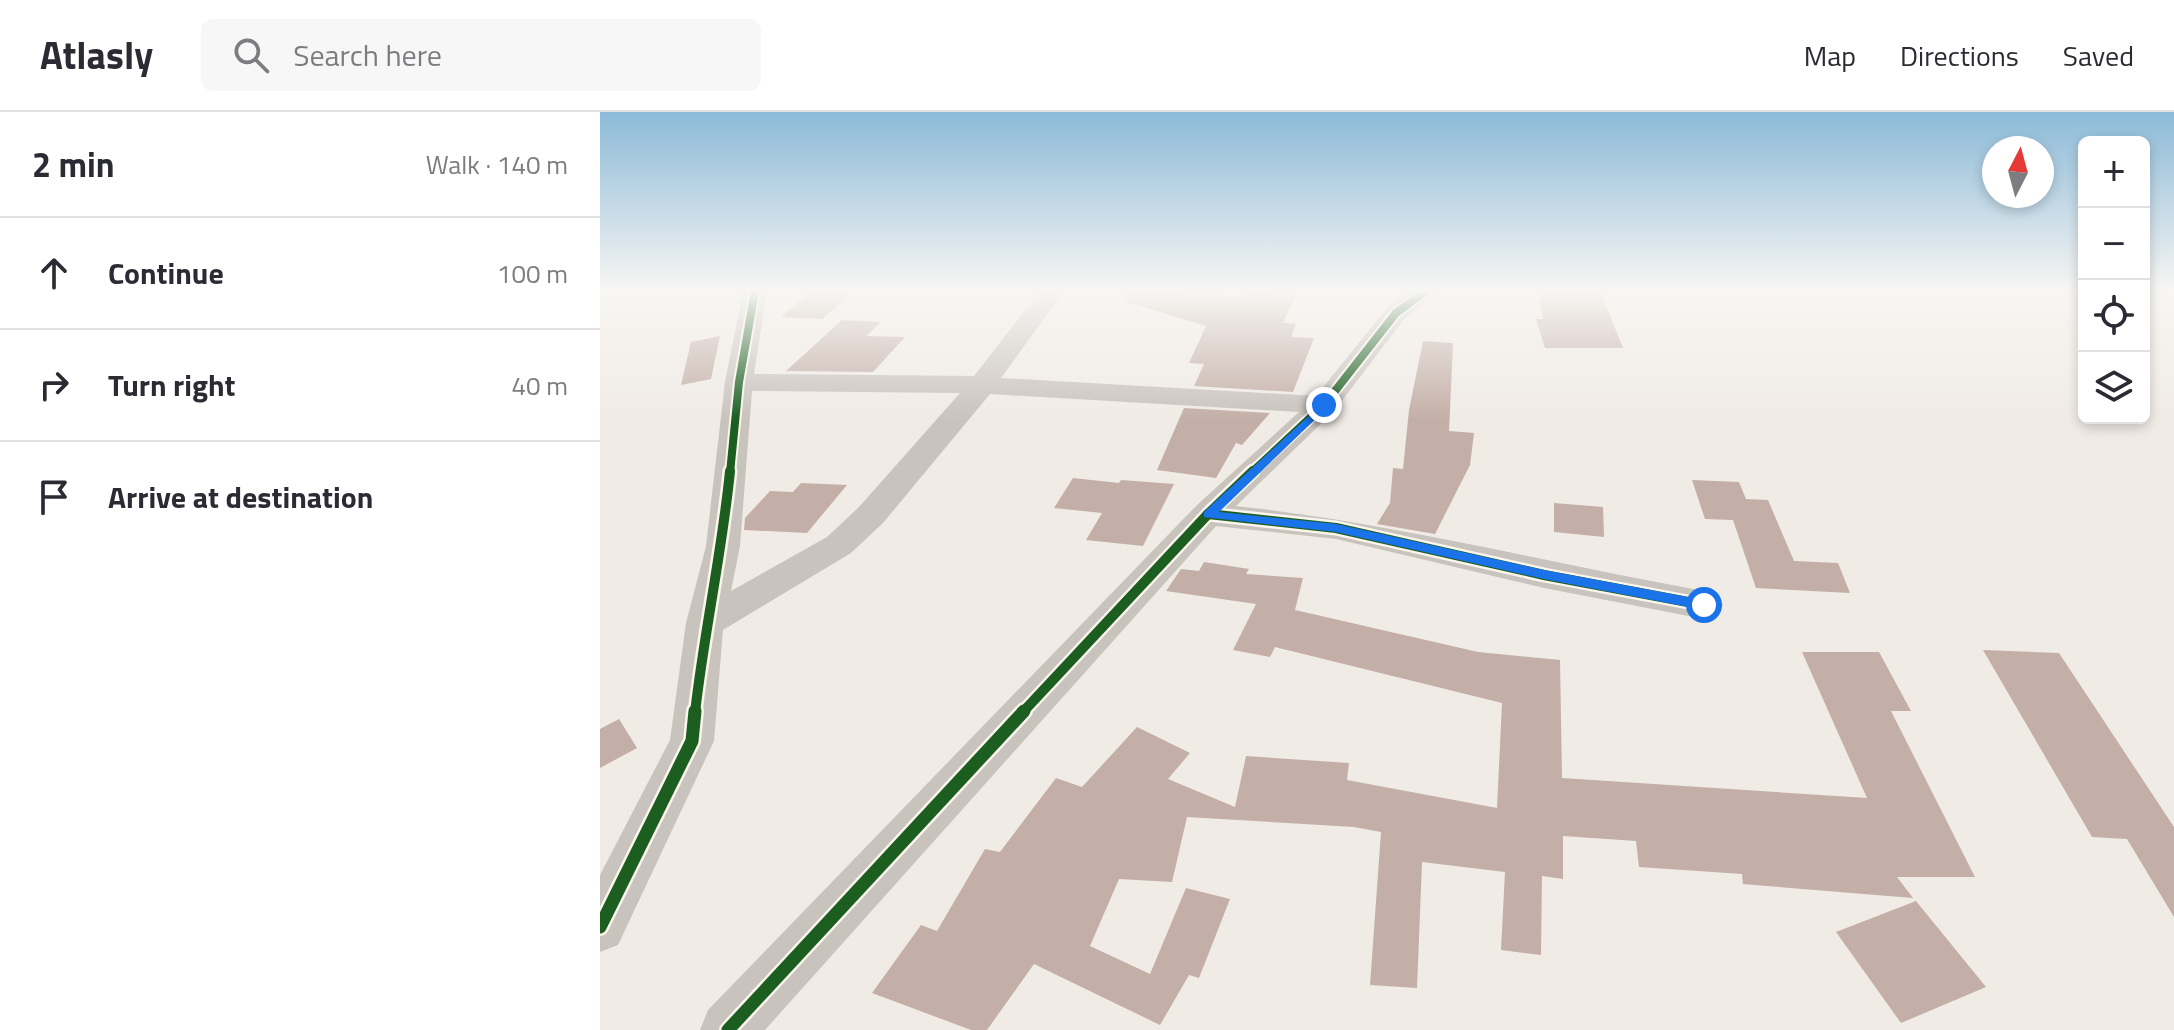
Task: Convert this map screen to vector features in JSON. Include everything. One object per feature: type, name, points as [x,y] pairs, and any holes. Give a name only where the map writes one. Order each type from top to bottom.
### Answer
[{"type":"street","points":[[600,927],[692,741],[705,623],[723,546],[739,382],[747,334]]},
{"type":"street","points":[[705,623],[839,545],[871,515],[982,385],[1020,334]]},
{"type":"street","points":[[728,1030],[1208,514],[1324,405],[1380,334]]},
{"type":"street","points":[[739,382],[982,385],[1324,405]]},
{"type":"street","points":[[1208,514],[1336,528],[1544,575],[1704,605]]},
{"type":"building","points":[[827,334],[905,337],[873,372],[786,371]]},
{"type":"building","points":[[1202,334],[1292,334],[1291,337],[1314,338],[1293,392],[1194,386],[1204,364],[1189,363]]},
{"type":"building","points":[[1541,334],[1617,334],[1623,348],[1545,348]]},
{"type":"building","points":[[720,336],[711,379],[681,385],[691,342]]},
{"type":"building","points":[[1423,341],[1453,343],[1449,431],[1474,433],[1470,465],[1435,534],[1377,524],[1390,503],[1393,468],[1403,469],[1409,410]]},
{"type":"building","points":[[1184,408],[1270,413],[1242,445],[1236,443],[1216,478],[1157,470]]},
{"type":"building","points":[[1073,478],[1174,484],[1143,546],[1086,540],[1102,513],[1054,508]]},
{"type":"building","points":[[1692,480],[1739,482],[1746,499],[1768,500],[1794,561],[1838,563],[1850,593],[1756,588],[1733,520],[1705,519]]},
{"type":"building","points":[[801,483],[847,485],[807,533],[744,530],[745,518],[770,491],[793,492]]},
{"type":"building","points":[[1554,503],[1603,507],[1604,537],[1554,532]]},
{"type":"building","points":[[1204,562],[1249,569],[1246,574],[1303,578],[1295,610],[1478,652],[1560,660],[1562,778],[1867,798],[1802,652],[1879,652],[1911,711],[1891,711],[1975,877],[1897,877],[1913,898],[1743,884],[1742,874],[1639,867],[1636,841],[1563,836],[1563,879],[1542,876],[1541,955],[1501,950],[1505,872],[1422,862],[1417,988],[1370,985],[1381,832],[1354,827],[1187,817],[1172,882],[1119,879],[1090,946],[1150,974],[1186,888],[1230,899],[1199,978],[1189,975],[1160,1025],[1034,964],[987,1030],[971,1030],[872,993],[921,925],[937,931],[985,849],[1000,852],[1056,778],[1082,787],[1137,727],[1190,753],[1168,779],[1235,807],[1246,756],[1349,763],[1347,780],[1497,808],[1502,703],[1275,647],[1270,657],[1233,650],[1256,604],[1166,591],[1181,569],[1199,571]]},
{"type":"building","points":[[1983,650],[2059,653],[2174,827],[2174,917],[2127,839],[2092,837]]},
{"type":"building","points":[[619,719],[637,748],[600,768],[600,729]]},
{"type":"building","points":[[1916,901],[1986,987],[1901,1023],[1836,932]]},
{"type":"cycle path","points":[[600,927],[692,741],[705,623],[723,546],[739,382],[747,334]]},
{"type":"cycle path","points":[[728,1030],[1208,514],[1324,405],[1380,334]]},
{"type":"cycle path","points":[[1208,514],[1336,528],[1544,575],[1704,605]]},
{"type":"route","points":[[1324,405],[1208,514],[1336,528],[1544,575],[1704,605]]}]
